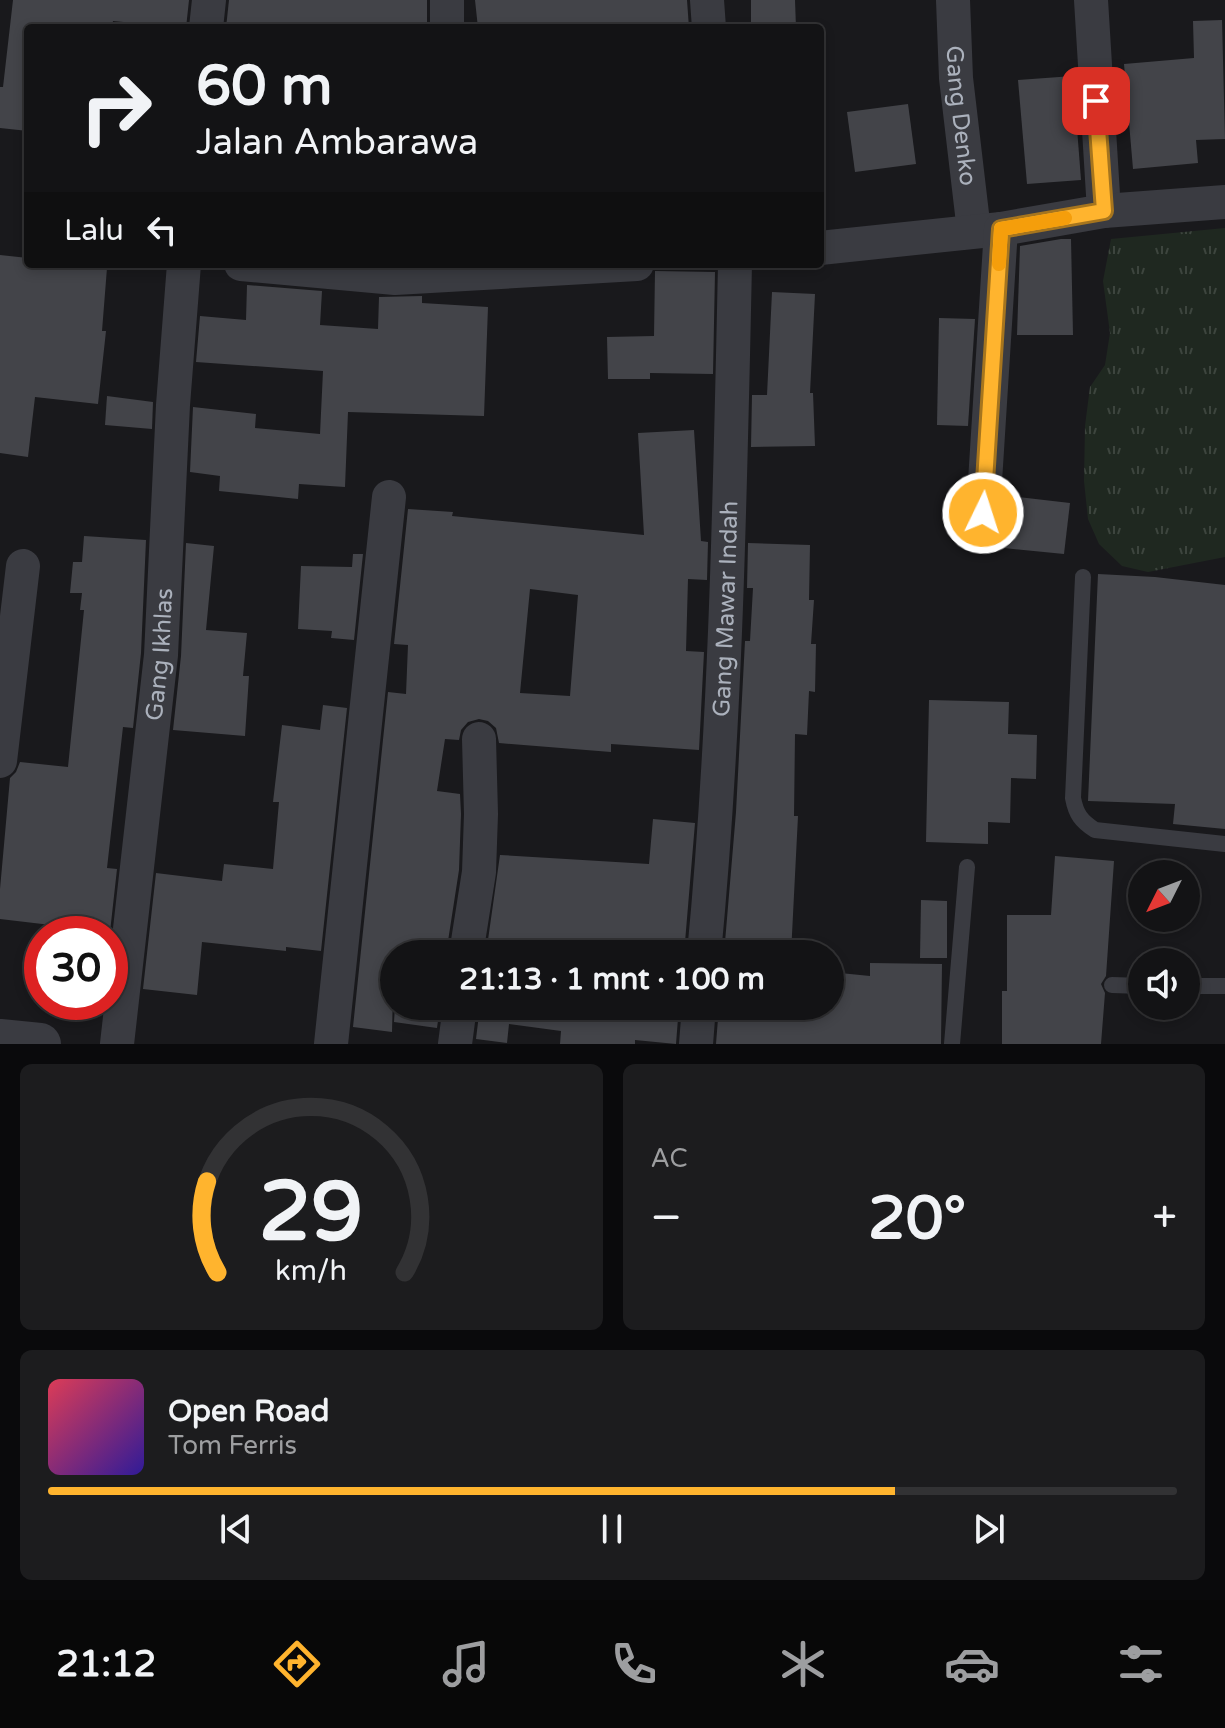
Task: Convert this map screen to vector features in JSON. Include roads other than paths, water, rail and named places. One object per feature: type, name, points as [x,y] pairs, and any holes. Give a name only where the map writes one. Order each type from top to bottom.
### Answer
[{"type":"street","points":[[206,24],[209,0]]},
{"type":"street","points":[[447,0],[447,24]]},
{"type":"street","points":[[707,0],[709,24]]},
{"type":"street","name":"Gang Denko","points":[[953,0],[956,78],[987,230],[983,513]]},
{"type":"street","points":[[1091,0],[1104,211]]},
{"type":"street","points":[[824,248],[987,230],[1104,211],[1225,202]]},
{"type":"street","name":"Gang Ikhlas","points":[[117,1044],[161,655],[173,405],[184,268]]},
{"type":"street","points":[[285,268],[395,278],[436,269],[476,268]]},
{"type":"street","name":"Gang Mawar Indah","points":[[705,940],[713,858],[728,550],[735,268]]},
{"type":"street","points":[[331,1044],[389,497]]},
{"type":"street","points":[[0,761],[23,566]]},
{"type":"street","points":[[468,940],[479,872],[479,739]]},
{"type":"street","points":[[455,1044],[458,1020]]},
{"type":"street","points":[[696,1044],[698,1020]]},
{"type":"street","points":[[0,1040],[40,1044]]},
{"type":"lane","points":[[1083,577],[1073,798],[1076,814],[1095,830],[1225,844]]},
{"type":"lane","points":[[952,1044],[967,867]]},
{"type":"lane","points":[[1112,985],[1128,986]]},
{"type":"lane","points":[[1200,986],[1225,986]]}]
